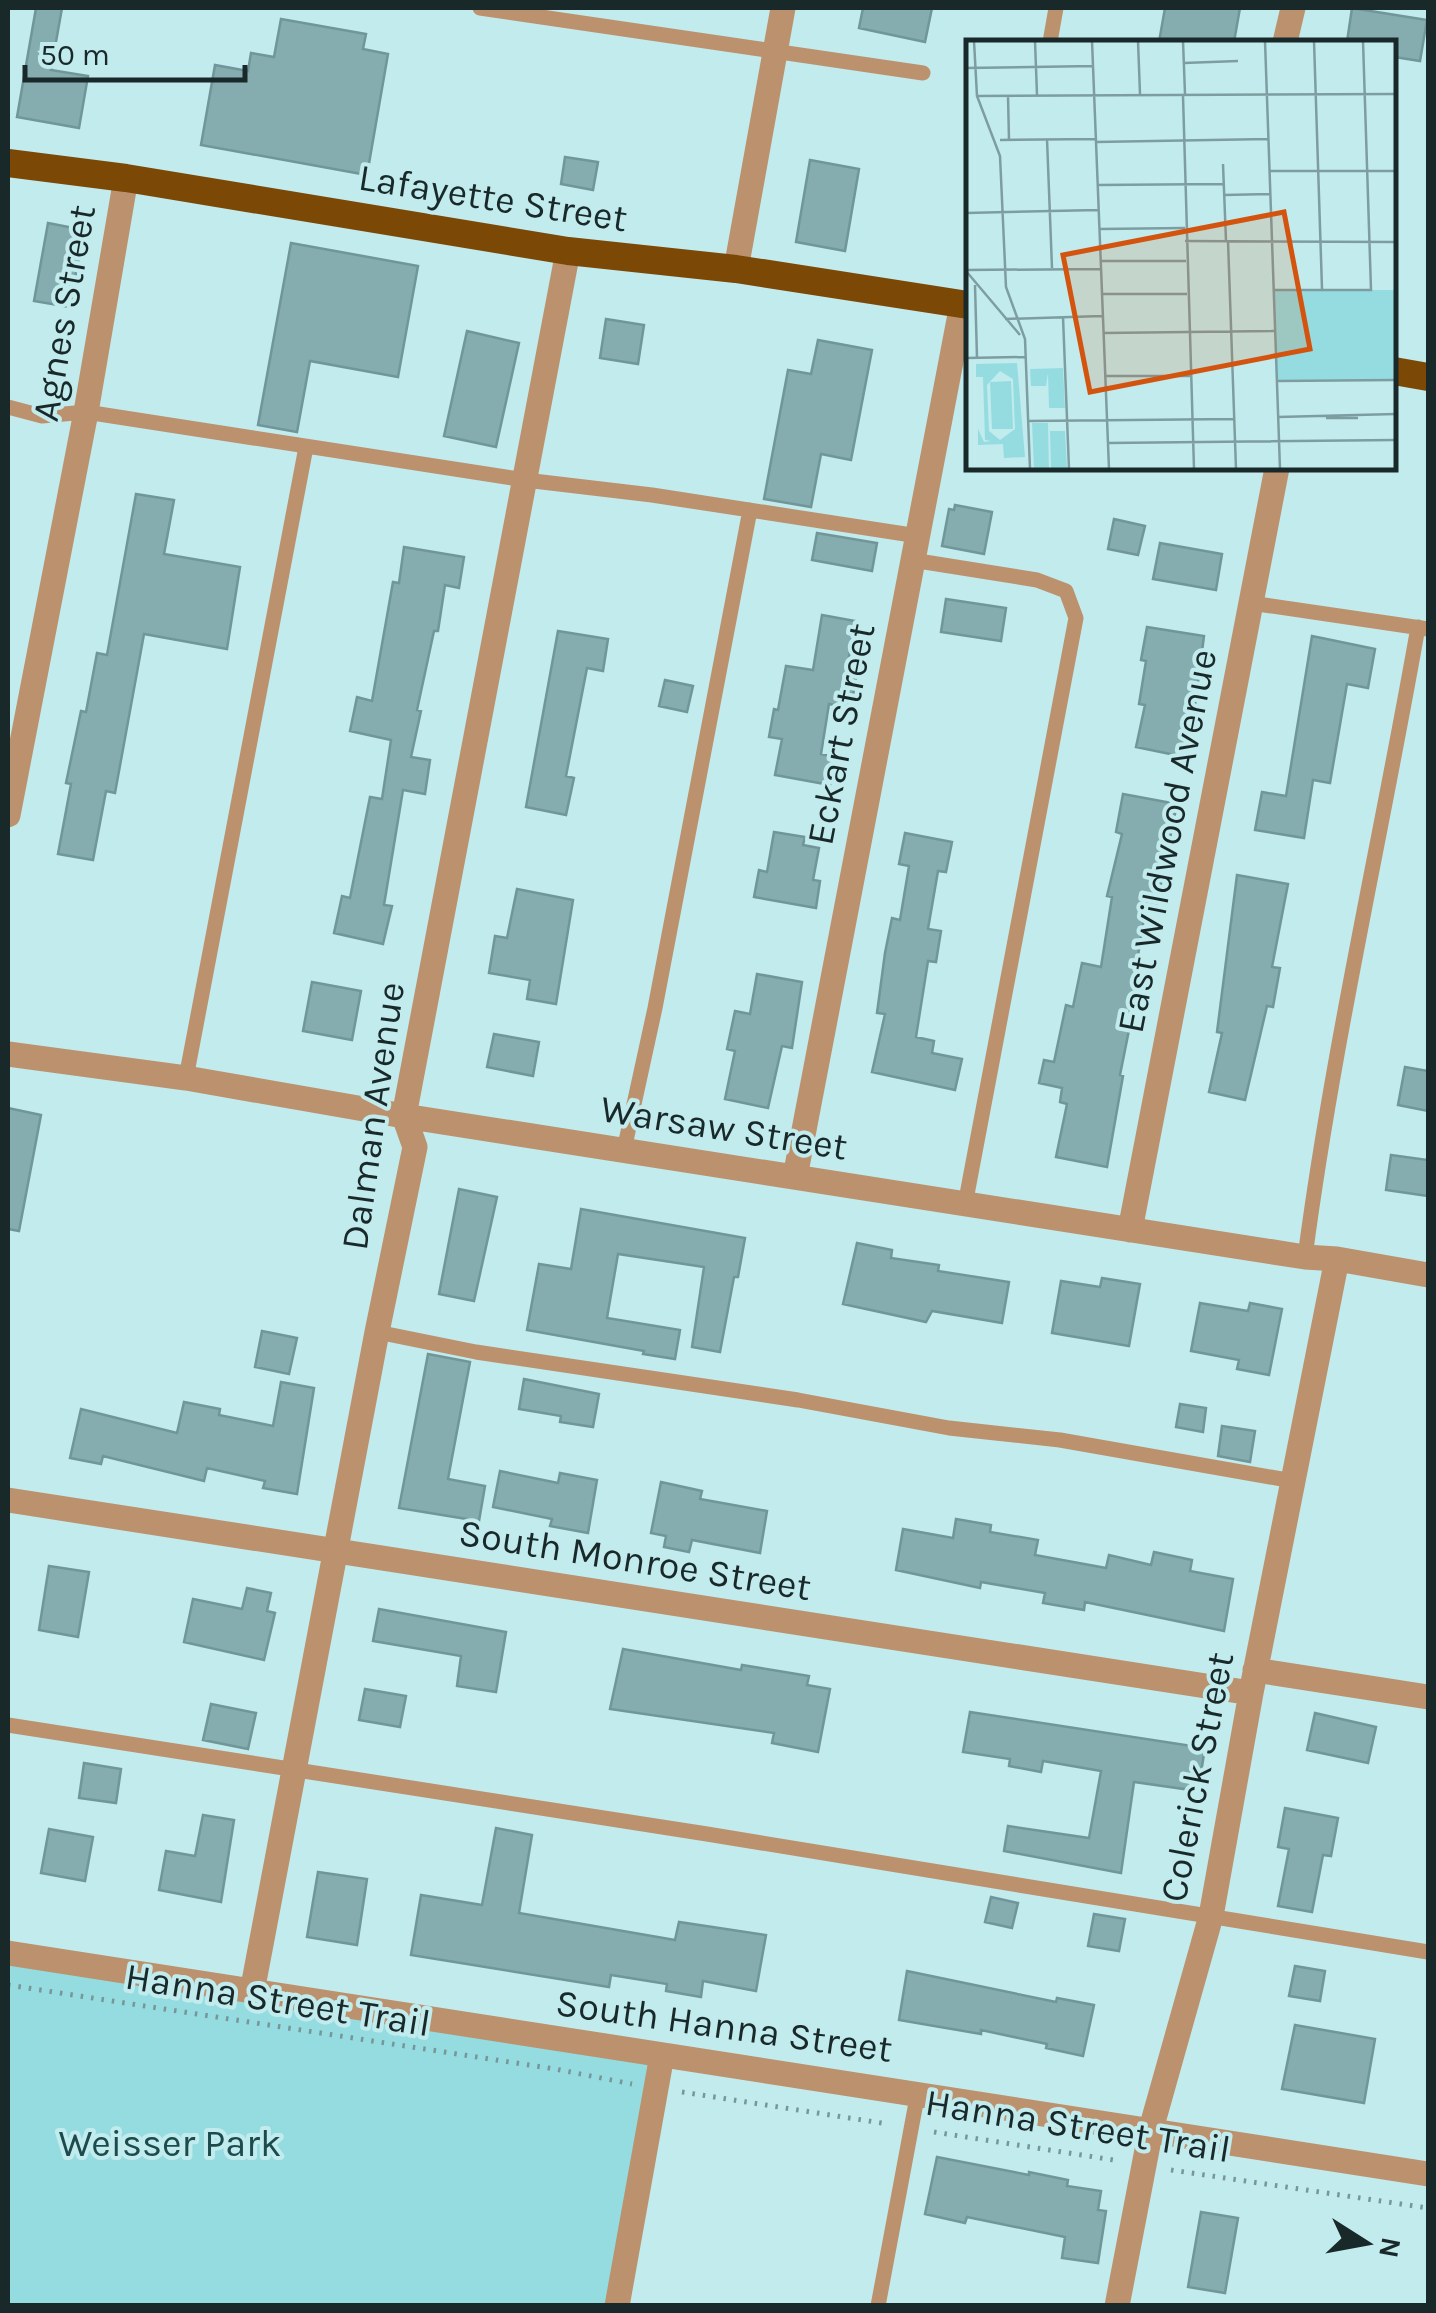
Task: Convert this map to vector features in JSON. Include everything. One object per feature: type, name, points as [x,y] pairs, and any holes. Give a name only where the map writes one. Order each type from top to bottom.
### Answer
[{"type":"highway","name":"Lafayette Street","points":[[8,162],[568,251],[736,269],[965,305]]},
{"type":"highway","points":[[1396,371],[1428,377]]},
{"type":"street","points":[[736,269],[783,8]]},
{"type":"street","points":[[1285,40],[1292,8]]},
{"type":"street","name":"Agnes Street","points":[[8,815],[86,412],[126,178]]},
{"type":"street","name":"Dalman Avenue","points":[[252,1992],[415,1148],[404,1116],[568,251]]},
{"type":"street","name":"Eckart Street","points":[[796,1177],[965,305]]},
{"type":"street","name":"East Wildwood Avenue","points":[[1130,1230],[1277,470]]},
{"type":"street","name":"Warsaw Street","points":[[8,1054],[186,1078],[965,1205],[1428,1275]]},
{"type":"street","name":"Colerick Street","points":[[1118,2306],[1151,2129],[1211,1916],[1337,1259]]},
{"type":"street","name":"South Monroe Street","points":[[8,1500],[336,1552],[1253,1682],[1428,1697]]},
{"type":"street","name":"South Hanna Street","points":[[8,1953],[1428,2174]]},
{"type":"street","points":[[617,2306],[662,2055]]},
{"type":"lane","points":[[480,8],[922,72]]},
{"type":"lane","points":[[1050,40],[1056,8]]},
{"type":"lane","points":[[8,407],[42,416],[86,412],[306,448],[750,510],[915,548],[1066,591],[1076,618],[965,1205]]},
{"type":"lane","points":[[186,1078],[306,448]]},
{"type":"lane","points":[[624,1150],[750,510]]},
{"type":"lane","points":[[1251,603],[1423,628],[1346,997],[1305,1257]]},
{"type":"lane","points":[[377,1332],[476,1352],[798,1400],[949,1428],[1060,1440],[1293,1480]]},
{"type":"lane","points":[[8,1724],[1428,1952]]},
{"type":"lane","points":[[878,2306],[918,2092]]},
{"type":"path","name":"Hanna Street Trail","points":[[8,1985],[1428,2208]]},
{"type":"green space","name":"Weisser Park","points":[[8,1953],[662,2055],[617,2305],[8,2305]]},
{"type":"building","points":[[36,8],[62,8],[51,70],[88,76],[79,128],[17,117]]},
{"type":"building","points":[[863,8],[932,8],[925,42],[859,28]]},
{"type":"building","points":[[1165,8],[1240,8],[1234,40],[1159,40]]},
{"type":"building","points":[[1352,8],[1427,20],[1420,61],[1396,57],[1396,40],[1347,40]]},
{"type":"building","points":[[281,19],[366,34],[363,49],[388,54],[367,175],[201,145],[215,65],[248,71],[251,53],[274,57]]},
{"type":"building","points":[[565,157],[598,162],[593,190],[561,184]]},
{"type":"building","points":[[810,160],[859,169],[845,251],[796,242]]},
{"type":"building","points":[[48,223],[84,230],[70,307],[34,301]]},
{"type":"building","points":[[291,243],[418,266],[398,377],[310,361],[297,432],[258,425]]},
{"type":"building","points":[[606,319],[644,325],[638,364],[600,358]]},
{"type":"building","points":[[467,331],[519,343],[496,447],[444,436]]},
{"type":"building","points":[[818,340],[872,350],[851,460],[821,454],[811,507],[764,499],[788,370],[811,374]]},
{"type":"building","points":[[136,494],[174,500],[164,554],[240,567],[227,649],[144,634],[115,793],[106,791],[93,860],[58,854],[71,784],[66,783],[97,653],[107,655]]},
{"type":"building","points":[[955,505],[992,512],[984,554],[942,546],[949,509],[954,510]]},
{"type":"building","points":[[1114,519],[1145,526],[1138,555],[1108,549]]},
{"type":"building","points":[[817,533],[877,543],[872,571],[812,560]]},
{"type":"building","points":[[1160,543],[1222,554],[1216,590],[1153,579]]},
{"type":"building","points":[[404,547],[464,557],[459,588],[445,585],[438,631],[434,631],[417,710],[421,711],[411,757],[430,760],[425,794],[403,790],[384,905],[392,906],[383,944],[334,933],[342,896],[350,898],[370,797],[382,799],[391,740],[350,731],[357,697],[372,701],[393,582],[399,583]]},
{"type":"building","points":[[946,599],[1006,608],[1001,641],[941,632]]},
{"type":"building","points":[[822,615],[855,621],[846,675],[856,677],[851,708],[829,704],[821,754],[835,757],[830,785],[775,775],[782,739],[769,737],[786,666],[813,670]]},
{"type":"building","points":[[1147,627],[1204,636],[1194,713],[1190,713],[1180,756],[1136,747],[1145,705],[1139,704]]},
{"type":"building","points":[[558,631],[608,639],[603,671],[587,668],[566,776],[574,778],[566,815],[526,807]]},
{"type":"building","points":[[1312,636],[1375,649],[1368,688],[1347,684],[1330,783],[1313,780],[1304,838],[1255,830],[1262,792],[1286,796]]},
{"type":"building","points":[[665,680],[693,686],[687,712],[659,706]]},
{"type":"building","points":[[1123,794],[1177,804],[1156,908],[1146,906],[1135,974],[1140,975],[1107,1167],[1056,1157],[1067,1104],[1060,1102],[1062,1088],[1039,1083],[1044,1060],[1054,1062],[1066,1005],[1073,1007],[1082,963],[1101,967],[1112,897],[1107,896],[1122,834],[1116,832]]},
{"type":"building","points":[[774,832],[805,837],[803,845],[819,848],[813,880],[820,881],[816,908],[754,897],[759,870],[767,872]]},
{"type":"building","points":[[905,833],[952,842],[946,872],[938,871],[928,929],[941,931],[936,962],[928,961],[916,1037],[934,1041],[932,1053],[962,1059],[955,1090],[872,1072],[885,1014],[877,1013],[885,953],[892,918],[900,920],[909,866],[899,864]]},
{"type":"building","points":[[1237,875],[1288,884],[1272,967],[1280,968],[1273,1007],[1267,1006],[1245,1100],[1209,1092],[1222,1033],[1217,1032]]},
{"type":"building","points":[[517,889],[573,900],[556,1004],[527,999],[530,980],[489,973],[495,936],[507,938]]},
{"type":"building","points":[[757,974],[802,982],[792,1048],[782,1046],[768,1108],[725,1099],[735,1051],[727,1049],[735,1011],[750,1014]]},
{"type":"building","points":[[312,982],[361,991],[352,1040],[303,1031]]},
{"type":"building","points":[[494,1034],[539,1042],[533,1076],[487,1067]]},
{"type":"building","points":[[1405,1067],[1428,1071],[1428,1111],[1398,1105]]},
{"type":"building","points":[[8,1108],[41,1115],[19,1231],[8,1229]]},
{"type":"building","points":[[1391,1155],[1428,1160],[1428,1196],[1386,1190]]},
{"type":"building","points":[[459,1189],[497,1197],[474,1301],[439,1294]]},
{"type":"building","points":[[581,1209],[745,1238],[720,1352],[692,1347],[704,1267],[618,1254],[607,1318],[680,1330],[675,1359],[527,1330],[539,1264],[571,1269]]},
{"type":"building","points":[[857,1243],[892,1250],[891,1258],[939,1265],[938,1271],[1009,1282],[1002,1323],[932,1311],[926,1322],[843,1304]]},
{"type":"building","points":[[1102,1278],[1140,1284],[1129,1346],[1052,1333],[1061,1281],[1100,1287]]},
{"type":"building","points":[[1200,1303],[1248,1311],[1250,1303],[1282,1309],[1269,1375],[1237,1369],[1239,1360],[1191,1351]]},
{"type":"building","points":[[262,1331],[297,1338],[289,1374],[255,1367]]},
{"type":"building","points":[[428,1354],[470,1362],[448,1479],[485,1486],[479,1521],[399,1508]]},
{"type":"building","points":[[524,1379],[599,1394],[593,1427],[560,1422],[561,1416],[519,1409]]},
{"type":"building","points":[[281,1382],[314,1388],[297,1494],[263,1488],[265,1481],[207,1468],[204,1481],[103,1456],[101,1464],[70,1458],[81,1409],[177,1433],[184,1402],[220,1409],[219,1415],[273,1426]]},
{"type":"building","points":[[1180,1404],[1206,1408],[1203,1432],[1176,1427]]},
{"type":"building","points":[[1222,1426],[1255,1431],[1250,1462],[1218,1456]]},
{"type":"building","points":[[500,1471],[558,1483],[560,1473],[597,1480],[588,1533],[550,1526],[552,1519],[493,1507]]},
{"type":"building","points":[[661,1482],[702,1491],[700,1499],[767,1511],[760,1553],[692,1540],[689,1552],[664,1547],[666,1536],[651,1533]]},
{"type":"building","points":[[956,1519],[991,1525],[990,1532],[1038,1540],[1035,1555],[1106,1568],[1109,1555],[1151,1565],[1154,1552],[1192,1560],[1190,1571],[1233,1579],[1224,1631],[1085,1602],[1084,1610],[1043,1603],[1045,1593],[981,1582],[980,1588],[896,1570],[903,1529],[953,1538]]},
{"type":"building","points":[[49,1566],[89,1572],[78,1637],[39,1630]]},
{"type":"building","points":[[247,1588],[271,1593],[267,1611],[275,1613],[264,1660],[184,1642],[193,1599],[242,1609]]},
{"type":"building","points":[[379,1609],[506,1632],[496,1692],[457,1686],[461,1656],[373,1641]]},
{"type":"building","points":[[623,1649],[741,1670],[742,1665],[809,1676],[807,1685],[830,1689],[818,1752],[772,1743],[774,1733],[610,1709]]},
{"type":"building","points":[[365,1689],[406,1696],[400,1727],[359,1720]]},
{"type":"building","points":[[211,1704],[256,1713],[248,1749],[203,1740]]},
{"type":"building","points":[[970,1712],[1205,1748],[1198,1791],[1134,1782],[1121,1873],[1004,1851],[1008,1826],[1089,1838],[1101,1771],[1043,1761],[1041,1772],[1009,1766],[1010,1759],[963,1752]]},
{"type":"building","points":[[1315,1713],[1376,1727],[1368,1763],[1307,1750]]},
{"type":"building","points":[[84,1763],[121,1769],[116,1803],[79,1798]]},
{"type":"building","points":[[1285,1808],[1338,1818],[1331,1856],[1323,1855],[1312,1912],[1278,1906],[1289,1849],[1278,1847]]},
{"type":"building","points":[[203,1815],[234,1820],[221,1902],[159,1890],[166,1851],[195,1856]]},
{"type":"building","points":[[496,1828],[532,1835],[519,1913],[675,1940],[679,1922],[766,1935],[756,1991],[703,1981],[701,1997],[666,1991],[667,1984],[611,1975],[609,1987],[411,1955],[421,1895],[482,1905]]},
{"type":"building","points":[[49,1829],[93,1837],[85,1881],[41,1873]]},
{"type":"building","points":[[318,1872],[367,1879],[357,1945],[307,1937]]},
{"type":"building","points":[[991,1897],[1018,1903],[1012,1928],[985,1922]]},
{"type":"building","points":[[1094,1914],[1125,1919],[1119,1951],[1088,1946]]},
{"type":"building","points":[[1295,1966],[1325,1971],[1320,2001],[1289,1996]]},
{"type":"building","points":[[907,1971],[1056,2002],[1057,1998],[1094,2005],[1083,2056],[981,2030],[981,2034],[899,2020]]},
{"type":"building","points":[[1295,2025],[1375,2039],[1364,2103],[1282,2089]]},
{"type":"building","points":[[937,2157],[1068,2180],[1067,2186],[1101,2191],[1098,2210],[1106,2211],[1098,2263],[1062,2258],[1065,2237],[967,2217],[965,2223],[925,2214]]},
{"type":"building","points":[[1201,2212],[1238,2218],[1225,2293],[1188,2287]]}]
